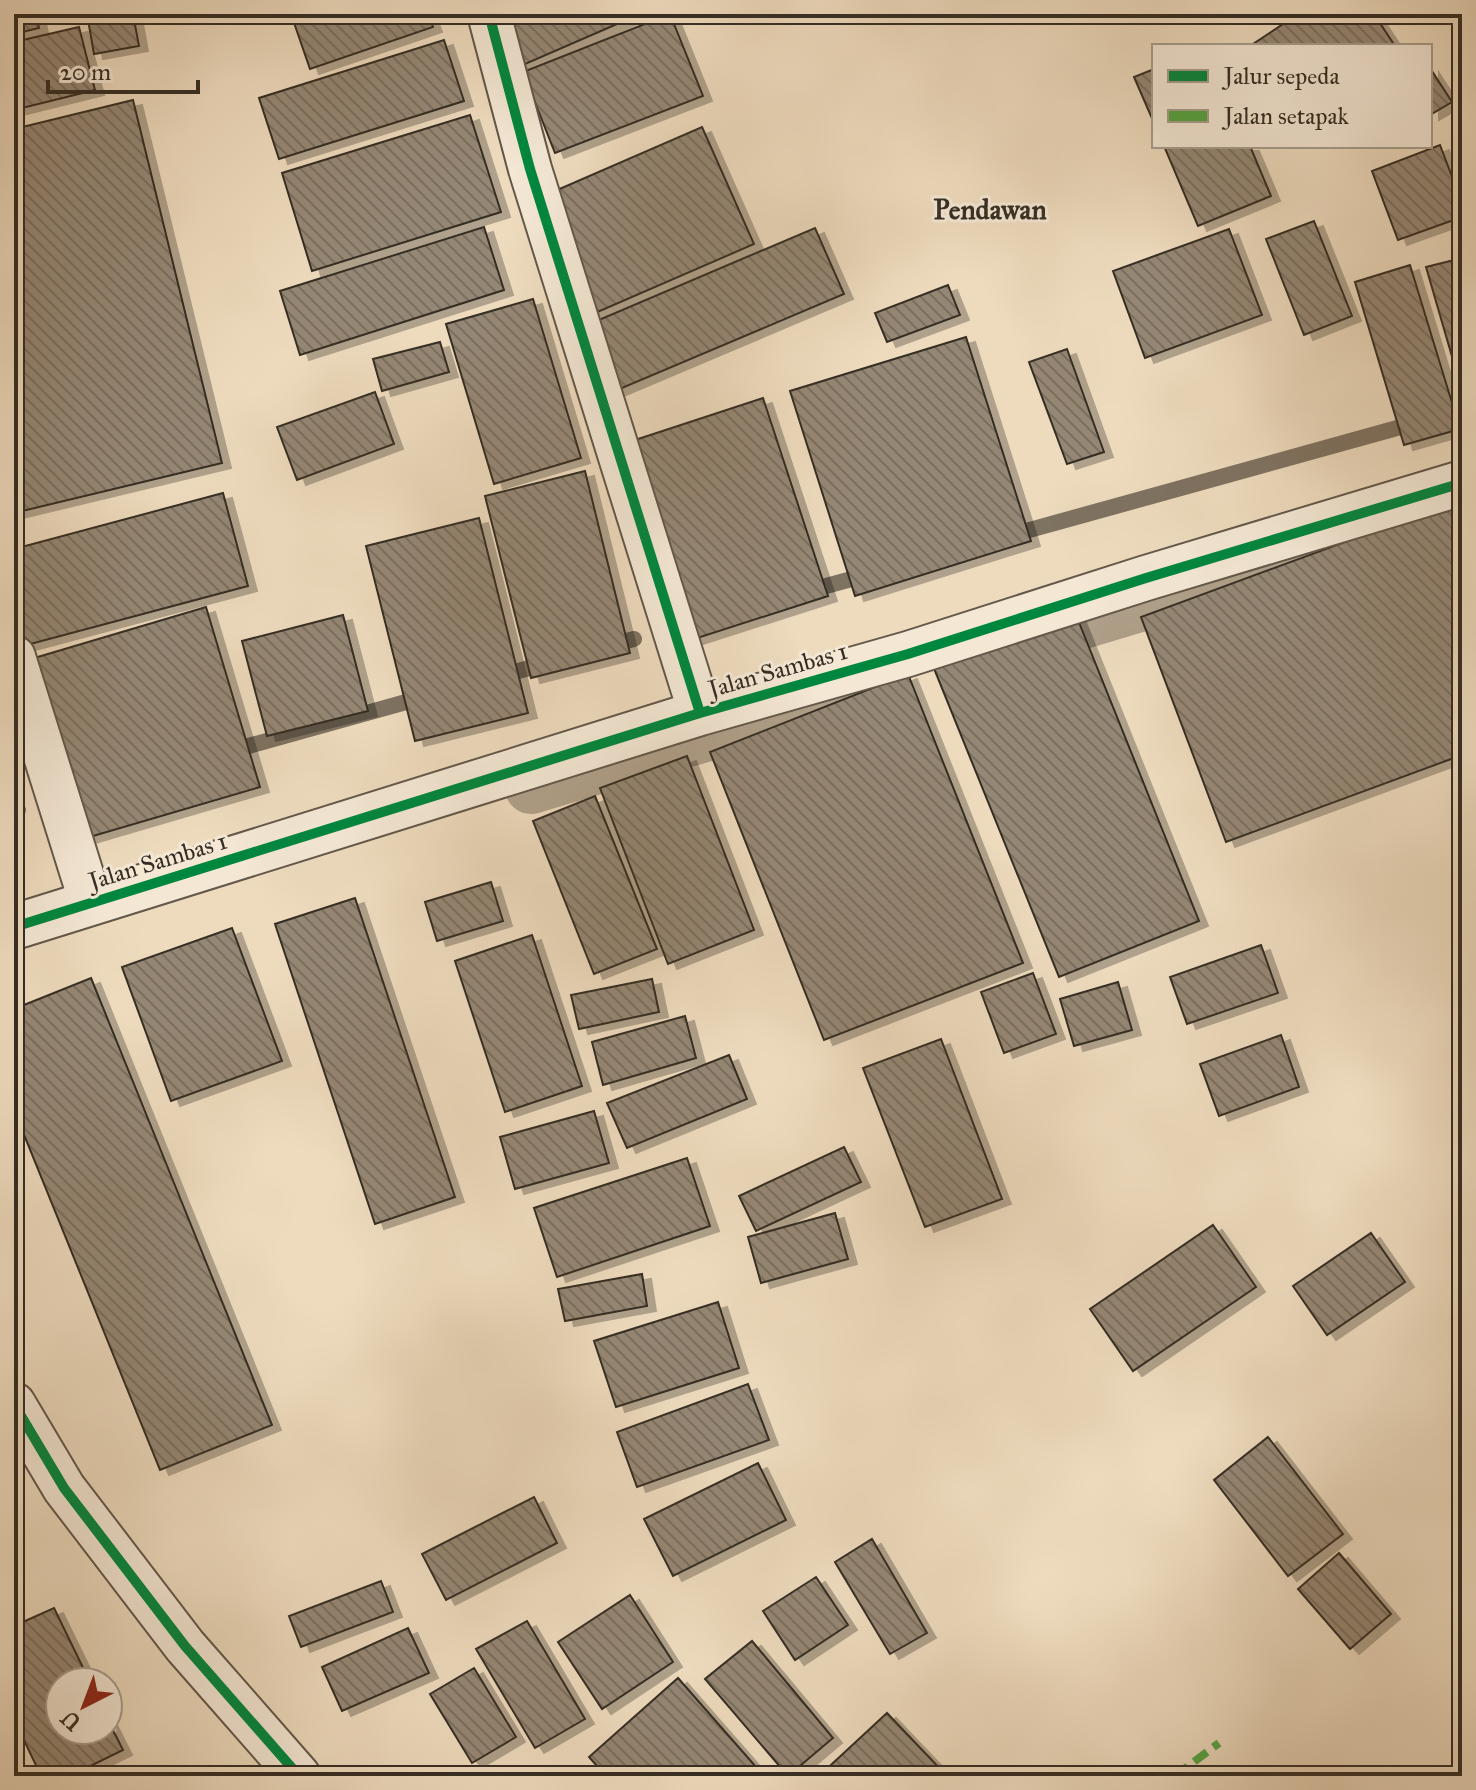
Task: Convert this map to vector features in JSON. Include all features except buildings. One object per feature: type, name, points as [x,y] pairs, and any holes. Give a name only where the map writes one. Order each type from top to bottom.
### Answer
[{"type":"street","points":[[489,14],[530,169],[700,713]]},
{"type":"street","name":"Jalan Sambas 1","points":[[14,927],[700,713],[908,654],[1462,483]]},
{"type":"street","points":[[14,657],[91,903]]},
{"type":"street","points":[[14,1404],[74,1501],[185,1646],[299,1776]]},
{"type":"waterway","points":[[1008,536],[1462,410]]},
{"type":"waterway","points":[[1013,644],[1462,509]]},
{"type":"waterway","points":[[804,592],[870,574]]},
{"type":"waterway","points":[[608,646],[634,639]]},
{"type":"waterway","points":[[497,677],[547,663]]},
{"type":"waterway","points":[[531,788],[862,689]]},
{"type":"waterway","points":[[227,752],[424,697]]},
{"type":"waterway","points":[[14,811],[18,810]]},
{"type":"marked path","points":[[1175,1776],[1219,1743]]},
{"type":"cycle path","points":[[489,14],[530,169],[700,713]]},
{"type":"cycle path","points":[[14,927],[700,713],[908,654],[1146,578],[1462,483]]},
{"type":"cycle path","points":[[14,1404],[64,1488],[185,1646],[299,1776]]},
{"type":"district","name":"Pendawan","points":[[990,209]]}]
